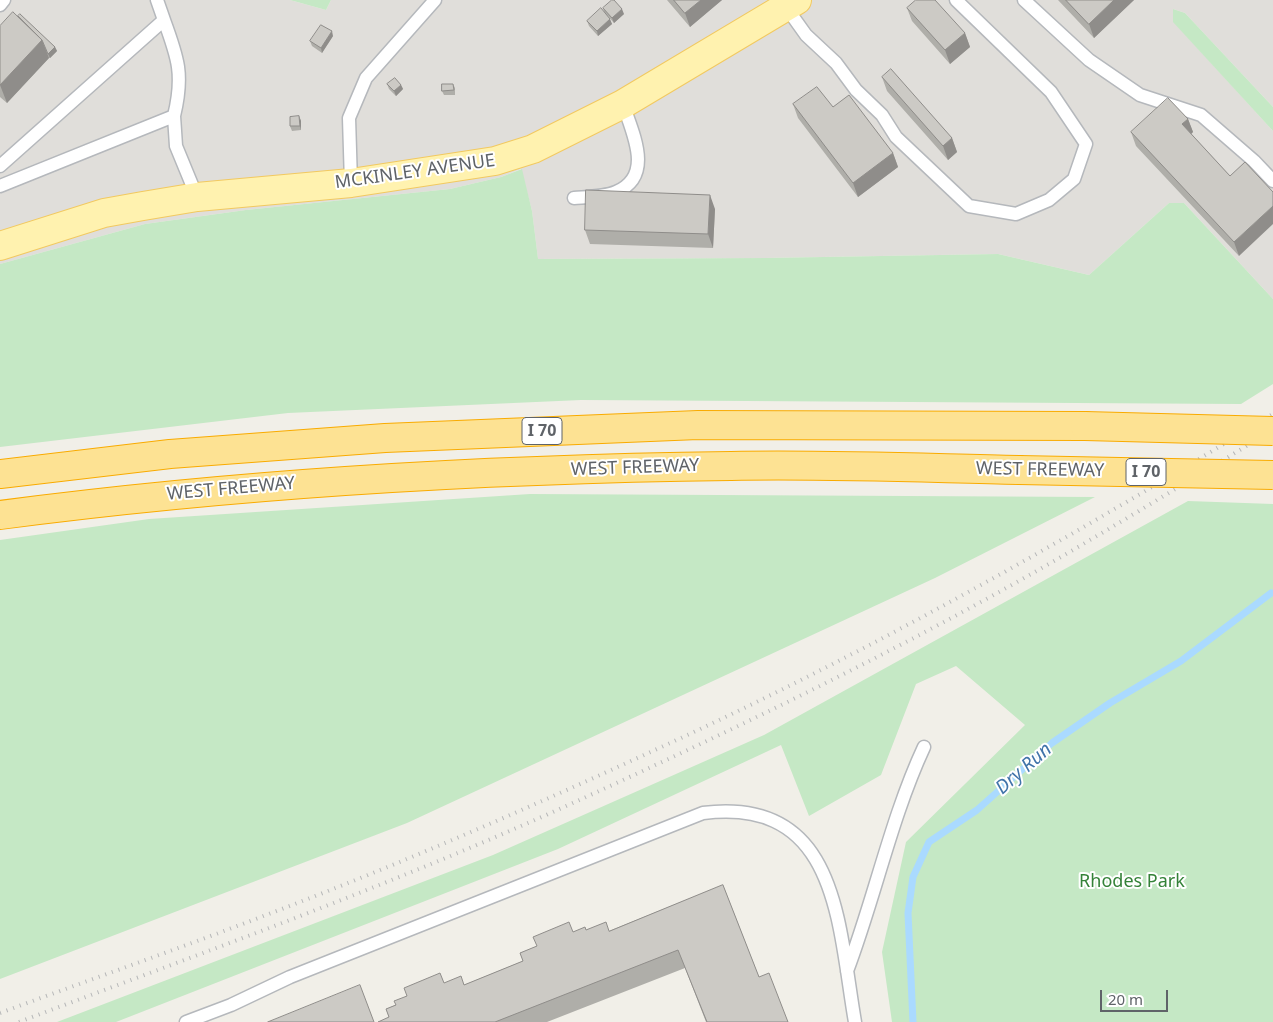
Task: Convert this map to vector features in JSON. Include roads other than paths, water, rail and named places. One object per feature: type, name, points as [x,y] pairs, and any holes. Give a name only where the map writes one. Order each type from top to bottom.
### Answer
[{"type":"highway","name":"I 70","points":[[0,474],[170,454],[385,438],[698,425],[1085,426],[1273,431]]},
{"type":"highway","name":"WEST FREEWAY","points":[[0,515],[102,502],[264,486],[427,474],[733,466],[1273,475]]},
{"type":"main road","name":"MCKINLEY AVENUE","points":[[0,246],[104,213],[197,197],[351,183],[495,161],[534,149],[623,104],[791,3]]},
{"type":"lane","points":[[0,5],[4,0]]},
{"type":"lane","points":[[158,0],[178,59],[180,93],[174,116],[176,146],[197,197]]},
{"type":"lane","points":[[351,183],[349,118],[366,78],[435,0]]},
{"type":"lane","points":[[791,3],[806,35],[836,63],[856,90],[882,115],[896,137],[945,185],[969,206],[1016,214],[1049,200],[1074,179],[1086,144],[1051,92],[956,0]]},
{"type":"lane","points":[[1024,0],[1090,60],[1140,94],[1201,116],[1254,160],[1273,181]]},
{"type":"lane","points":[[0,166],[164,20]]},
{"type":"lane","points":[[574,198],[615,193],[626,186],[636,174],[639,156],[623,104]]},
{"type":"lane","points":[[0,186],[174,116]]},
{"type":"lane","points":[[847,973],[868,916],[908,781],[924,747]]},
{"type":"lane","points":[[186,1022],[231,1005],[290,977],[704,813],[730,810],[757,814],[783,824],[807,844],[824,870],[835,902],[855,1022]]},
{"type":"waterway","name":"Dry Run","points":[[913,1022],[908,913],[913,877],[929,842],[977,810],[1052,743],[1110,703],[1181,661],[1271,593]]},
{"type":"railway","points":[[0,1013],[233,928],[365,876],[560,793],[736,712],[893,633],[970,591],[1123,504],[1273,414]]},
{"type":"railway","points":[[19,1022],[293,919],[429,865],[564,807],[683,752],[860,666],[976,605],[1093,538],[1273,430]]},
{"type":"park label","name":"Rhodes Park","points":[[1132,882]]}]
